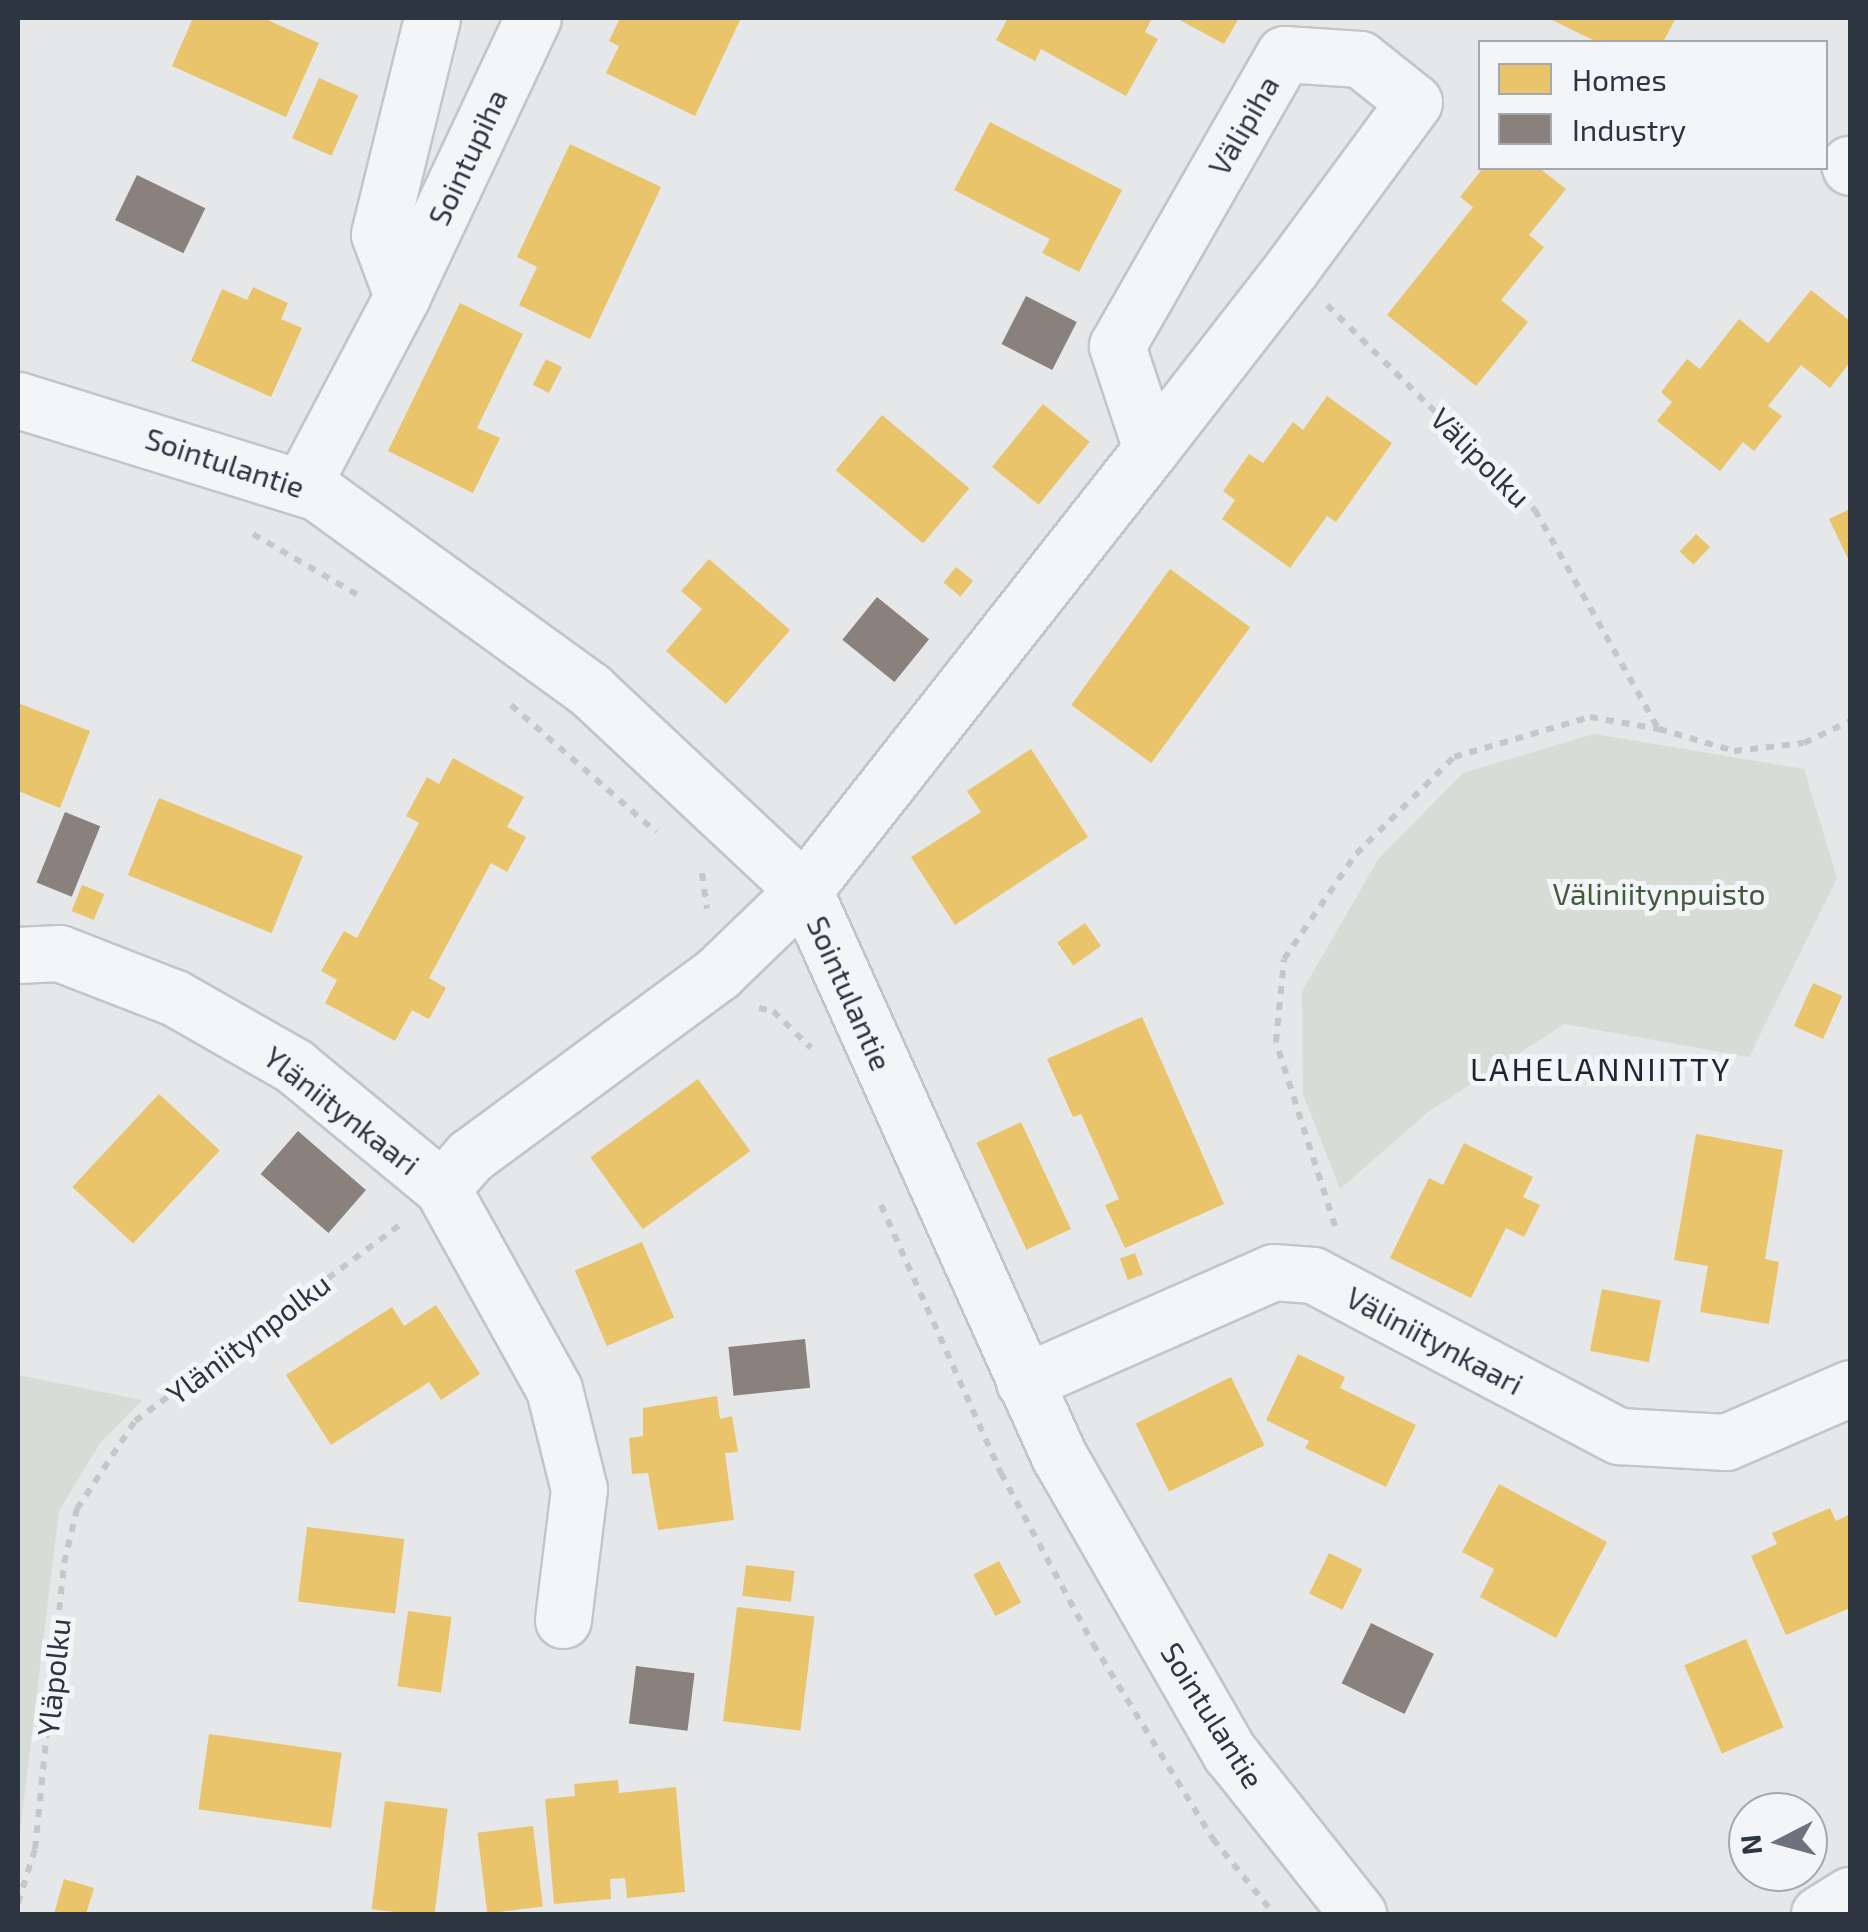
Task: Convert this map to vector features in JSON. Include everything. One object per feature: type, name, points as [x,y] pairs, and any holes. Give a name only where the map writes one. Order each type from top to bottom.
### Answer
[{"type":"street","name":"Sointupiha","points":[[402,296],[379,234],[432,18]]},
{"type":"street","name":"Sointupiha","points":[[302,486],[402,296],[532,18]]},
{"type":"street","name":"Välipiha","points":[[804,890],[1151,448],[1414,102],[1360,59],[1284,54],[1116,346],[1151,448]]},
{"type":"street","name":"Sointulantie","points":[[18,400],[302,486],[590,690],[804,890],[1059,1456],[1230,1753],[1358,1914]]},
{"type":"street","name":"Yläniitynkaari","points":[[442,1188],[470,1156],[718,973],[804,890]]},
{"type":"street","name":"Yläniitynkaari","points":[[18,955],[59,952],[175,998],[294,1066],[442,1188],[554,1389],[579,1489],[563,1620]]},
{"type":"street","name":"Väliniitynkaari","points":[[1024,1382],[1273,1272],[1313,1275],[1619,1436],[1726,1442],[1850,1388]]},
{"type":"street","points":[[1819,1914],[1850,1894]]},
{"type":"path","name":"Välipolku","points":[[1290,268],[1535,510],[1659,729]]},
{"type":"path","points":[[235,527],[268,540],[368,601]]},
{"type":"path","points":[[501,696],[662,837]]},
{"type":"path","points":[[1358,1300],[1276,1042],[1284,960],[1356,854],[1454,757],[1590,717],[1659,729],[1734,751],[1804,743],[1850,721]]},
{"type":"path","points":[[691,863],[706,876],[708,904],[698,942],[739,1003],[773,1012],[809,1043],[817,1061]]},
{"type":"path","points":[[873,1186],[1001,1474],[1093,1644],[1214,1839],[1274,1914]]},
{"type":"path","name":"Yläniitynpolku","points":[[77,1509],[136,1421],[419,1211],[442,1188]]},
{"type":"path","name":"Yläpolku","points":[[18,1903],[36,1849],[64,1563],[77,1509]]},
{"type":"green space","name":"Väliniitynpuisto","points":[[1594,734],[1804,769],[1837,878],[1749,1057],[1564,1024],[1428,1112],[1340,1189],[1303,1094],[1302,991],[1379,858],[1463,773]]},
{"type":"green space","points":[[18,1375],[142,1400],[100,1443],[59,1511],[18,1848]]},
{"type":"building: Homes","points":[[193,18],[263,18],[319,43],[286,117],[172,66]]},
{"type":"building: Homes","points":[[620,18],[741,18],[695,116],[606,73],[619,46],[609,41]]},
{"type":"building: Homes","points":[[1008,18],[1152,18],[1145,32],[1158,39],[1126,96],[1041,49],[1035,61],[996,40]]},
{"type":"building: Homes","points":[[1176,18],[1239,18],[1224,44]]},
{"type":"building: Homes","points":[[1548,18],[1676,18],[1664,40],[1593,40]]},
{"type":"building: Homes","points":[[319,78],[358,95],[331,156],[292,138]]},
{"type":"building: Homes","points":[[990,122],[1122,190],[1079,272],[1042,253],[1050,239],[954,190]]},
{"type":"building: Homes","points":[[570,144],[661,187],[590,339],[519,305],[537,267],[517,257]]},
{"type":"building: Homes","points":[[1481,170],[1542,170],[1566,189],[1529,235],[1544,247],[1501,300],[1528,322],[1476,386],[1387,315],[1473,207],[1460,197]]},
{"type":"building: Homes","points":[[253,287],[288,303],[281,319],[302,328],[271,397],[191,361],[222,289],[247,300]]},
{"type":"building: Homes","points":[[1811,290],[1850,321],[1850,362],[1830,388],[1801,365],[1768,406],[1782,416],[1754,451],[1743,442],[1720,471],[1657,421],[1672,402],[1661,392],[1687,359],[1700,369],[1739,319],[1768,343]]},
{"type":"building: Homes","points":[[460,303],[523,334],[477,428],[500,438],[473,493],[388,451]]},
{"type":"building: Homes","points":[[546,359],[562,367],[549,393],[533,385]]},
{"type":"building: Homes","points":[[1327,396],[1392,443],[1336,522],[1327,516],[1290,568],[1222,519],[1235,500],[1223,491],[1249,454],[1263,463],[1293,422],[1303,430]]},
{"type":"building: Homes","points":[[1043,404],[1090,442],[1039,505],[992,467]]},
{"type":"building: Homes","points":[[882,415],[969,488],[923,543],[836,470]]},
{"type":"building: Homes","points":[[1850,509],[1850,563],[1829,519]]},
{"type":"building: Homes","points":[[1696,534],[1710,547],[1694,565],[1680,552]]},
{"type":"building: Homes","points":[[709,559],[790,630],[726,704],[666,651],[702,609],[681,591]]},
{"type":"building: Homes","points":[[956,567],[973,581],[961,596],[943,583]]},
{"type":"building: Homes","points":[[1170,569],[1250,627],[1151,763],[1071,705]]},
{"type":"building: Homes","points":[[18,703],[90,731],[60,808],[18,791]]},
{"type":"building: Homes","points":[[1031,749],[1088,837],[955,925],[911,857],[981,812],[967,791]]},
{"type":"building: Homes","points":[[453,758],[524,797],[507,827],[526,837],[507,872],[491,863],[429,978],[446,988],[429,1019],[412,1010],[395,1041],[325,1003],[337,980],[321,971],[344,931],[357,938],[419,823],[406,816],[427,777],[439,784]]},
{"type":"building: Homes","points":[[159,798],[303,856],[272,933],[128,875]]},
{"type":"building: Homes","points":[[82,885],[104,894],[94,920],[72,911]]},
{"type":"building: Homes","points":[[1085,923],[1101,946],[1073,965],[1057,943]]},
{"type":"building: Homes","points":[[1813,983],[1842,996],[1823,1039],[1794,1026]]},
{"type":"building: Homes","points":[[1142,1017],[1224,1204],[1125,1248],[1105,1205],[1119,1199],[1081,1114],[1073,1117],[1047,1059]]},
{"type":"building: Homes","points":[[698,1079],[750,1151],[643,1229],[590,1157]]},
{"type":"building: Homes","points":[[159,1094],[220,1151],[133,1243],[72,1187]]},
{"type":"building: Homes","points":[[1021,1122],[1071,1229],[1026,1250],[977,1143]]},
{"type":"building: Homes","points":[[1696,1134],[1783,1150],[1765,1259],[1779,1262],[1769,1324],[1700,1312],[1708,1266],[1674,1260]]},
{"type":"building: Homes","points":[[1464,1143],[1533,1177],[1523,1197],[1540,1205],[1524,1237],[1506,1228],[1471,1298],[1390,1258],[1429,1178],[1443,1185]]},
{"type":"building: Homes","points":[[642,1242],[674,1317],[607,1346],[575,1271]]},
{"type":"building: Homes","points":[[1135,1253],[1143,1275],[1128,1280],[1120,1258]]},
{"type":"building: Homes","points":[[1602,1289],[1661,1300],[1649,1362],[1590,1351]]},
{"type":"building: Homes","points":[[436,1305],[480,1374],[441,1400],[429,1382],[331,1445],[286,1375],[392,1307],[404,1326]]},
{"type":"building: Homes","points":[[1298,1354],[1345,1377],[1340,1388],[1416,1425],[1386,1487],[1305,1448],[1309,1441],[1266,1420]]},
{"type":"building: Homes","points":[[1231,1377],[1264,1445],[1169,1492],[1136,1423]]},
{"type":"building: Homes","points":[[717,1396],[720,1419],[732,1416],[738,1452],[725,1453],[734,1520],[658,1530],[648,1473],[632,1474],[629,1438],[643,1436],[643,1408]]},
{"type":"building: Homes","points":[[1499,1484],[1607,1542],[1556,1638],[1480,1597],[1494,1569],[1462,1552]]},
{"type":"building: Homes","points":[[1830,1508],[1836,1521],[1850,1514],[1850,1608],[1786,1635],[1751,1556],[1777,1544],[1772,1533]]},
{"type":"building: Homes","points":[[307,1527],[404,1539],[395,1613],[298,1601]]},
{"type":"building: Homes","points":[[1329,1553],[1362,1569],[1343,1610],[1309,1593]]},
{"type":"building: Homes","points":[[999,1561],[1021,1602],[995,1616],[973,1575]]},
{"type":"building: Homes","points":[[746,1565],[795,1571],[791,1602],[742,1596]]},
{"type":"building: Homes","points":[[737,1607],[814,1617],[800,1731],[723,1721]]},
{"type":"building: Homes","points":[[408,1611],[452,1617],[441,1692],[397,1686]]},
{"type":"building: Homes","points":[[1746,1639],[1784,1727],[1722,1754],[1684,1665]]},
{"type":"building: Homes","points":[[209,1734],[342,1753],[331,1828],[198,1809]]},
{"type":"building: Homes","points":[[618,1780],[619,1793],[676,1787],[685,1892],[627,1898],[625,1878],[610,1879],[611,1899],[554,1904],[545,1799],[575,1796],[574,1784]]},
{"type":"building: Homes","points":[[385,1801],[448,1809],[435,1914],[372,1909]]},
{"type":"building: Homes","points":[[533,1826],[543,1906],[487,1913],[477,1833]]},
{"type":"building: Homes","points":[[64,1879],[94,1888],[86,1914],[54,1914]]},
{"type":"building: Industry","points":[[137,175],[205,208],[183,253],[115,220]]},
{"type":"building: Industry","points":[[1026,296],[1077,322],[1052,370],[1001,344]]},
{"type":"building: Industry","points":[[877,597],[929,639],[894,682],[842,640]]},
{"type":"building: Industry","points":[[65,812],[100,826],[72,897],[37,882]]},
{"type":"building: Industry","points":[[298,1131],[366,1190],[329,1233],[261,1174]]},
{"type":"building: Industry","points":[[805,1339],[810,1388],[734,1396],[728,1347]]},
{"type":"building: Industry","points":[[1371,1623],[1434,1654],[1405,1714],[1342,1683]]},
{"type":"building: Industry","points":[[636,1666],[695,1673],[687,1731],[629,1724]]},
{"type":"district","name":"LAHELANNIITTY","points":[[1601,1068]]}]
